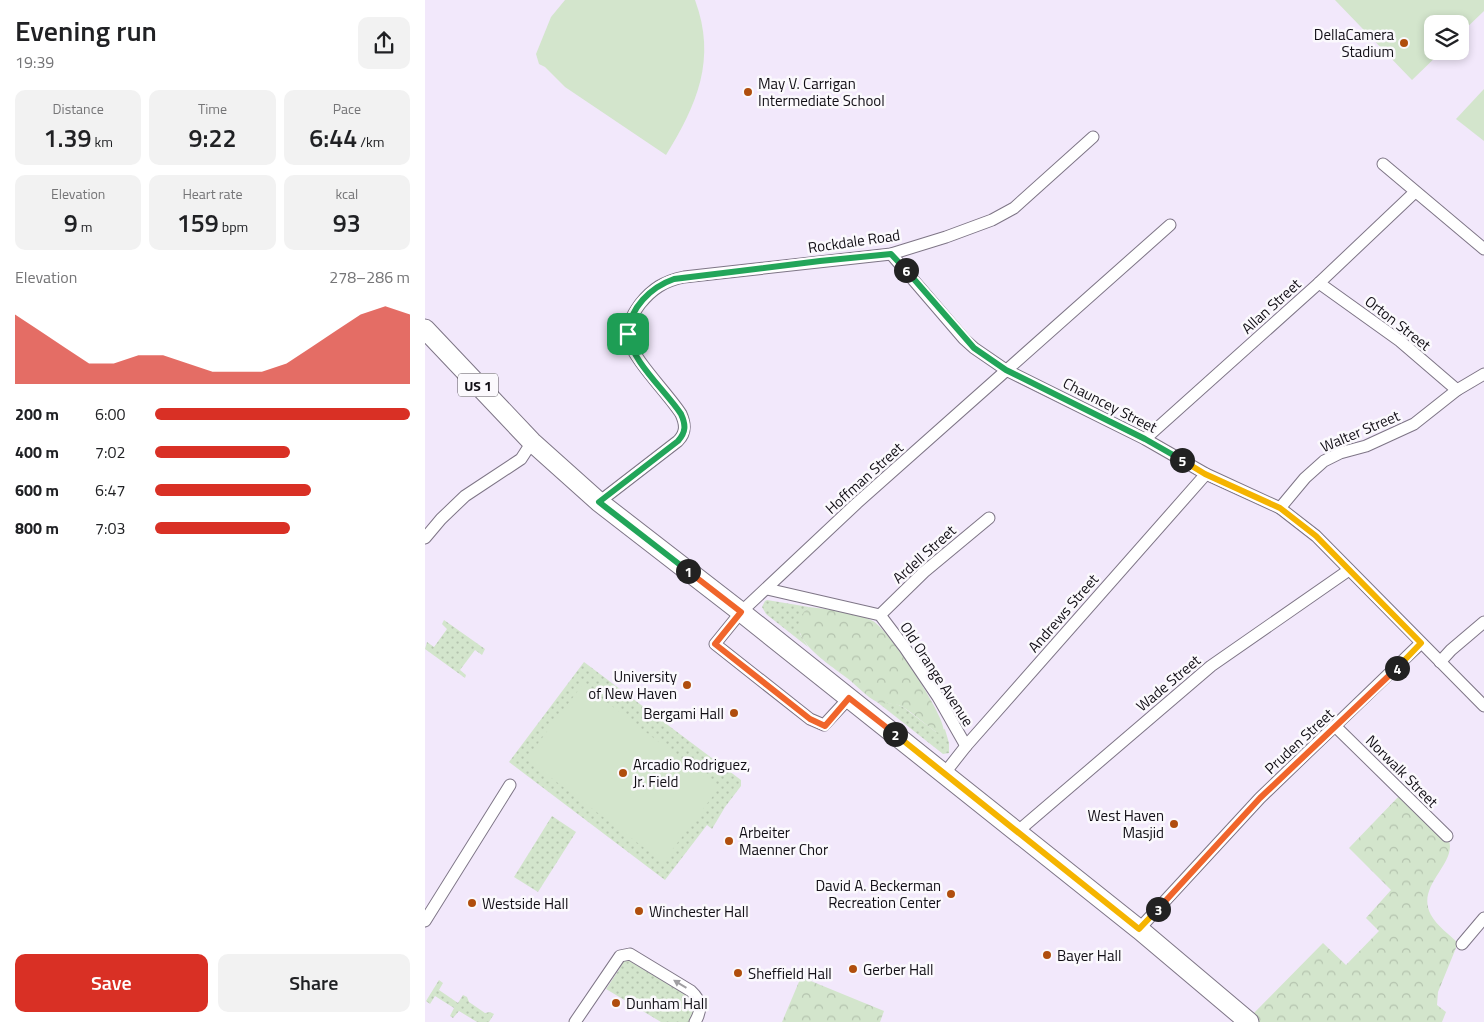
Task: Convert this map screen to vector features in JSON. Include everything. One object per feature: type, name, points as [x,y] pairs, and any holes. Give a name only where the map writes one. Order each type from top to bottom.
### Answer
[{"type":"main road","name":"US 1","points":[[425,329],[532,442],[599,502],[741,612],[1139,929],[1249,1022]]},
{"type":"street","name":"Rockdale Road","points":[[599,502],[678,441],[685,432],[683,418],[678,410],[630,346],[628,328],[632,315],[650,292],[665,282],[694,276],[891,254],[992,220],[1014,208],[1093,137]]},
{"type":"street","points":[[1383,164],[1484,249]]},
{"type":"street","name":"Allan Street","points":[[1145,439],[1319,283],[1415,192]]},
{"type":"street","name":"Hoffman Street","points":[[849,698],[825,726],[810,719],[715,644],[741,612],[857,503],[1170,225]]},
{"type":"street","name":"Chauncey Street","points":[[891,254],[964,339],[1006,370],[1145,439],[1205,474],[1280,508],[1316,536],[1484,706]]},
{"type":"street","name":"Orton Street","points":[[1319,283],[1400,341],[1457,390]]},
{"type":"street","name":"Walter Street","points":[[1280,508],[1305,478],[1324,461],[1340,453],[1367,446],[1414,424],[1457,390],[1484,374]]},
{"type":"street","points":[[425,538],[441,519],[465,496],[521,459],[532,442]]},
{"type":"street","name":"Andrews Street","points":[[944,774],[966,746],[1205,474]]},
{"type":"street","name":"Ardell Street","points":[[880,616],[924,572],[989,518]]},
{"type":"street","name":"Wade Street","points":[[1017,832],[1211,666],[1349,570]]},
{"type":"street","name":"Old Orange Avenue","points":[[767,589],[880,616],[921,672],[966,746]]},
{"type":"street","points":[[1440,662],[1484,622]]},
{"type":"street","name":"Pruden Street","points":[[1139,929],[1260,798],[1336,727],[1421,643]]},
{"type":"street","name":"Norwalk Street","points":[[1336,727],[1447,836]]},
{"type":"street","points":[[425,921],[510,785]]},
{"type":"street","points":[[1462,944],[1484,918]]},
{"type":"street","points":[[575,1022],[620,956],[630,954],[697,996],[700,1002],[700,1009],[695,1022]]},
{"type":"green space","points":[[565,0],[695,0],[704,42],[704,62],[695,100],[666,155],[565,87],[545,67],[539,64],[536,54],[551,17]]},
{"type":"green space","name":"DellaCamera Stadium","points":[[1335,0],[1484,0],[1484,11],[1469,25],[1469,15],[1424,15],[1424,60],[1433,60],[1412,80]]},
{"type":"green space","points":[[1484,89],[1484,141],[1456,119]]},
{"type":"green space","points":[[767,600],[809,607],[805,611],[800,634],[808,647],[766,614],[762,607]]},
{"type":"green space","points":[[809,607],[858,615],[873,621],[880,627],[903,655],[926,692],[936,709],[944,732],[942,734],[936,732],[900,705],[880,703],[873,700],[818,656],[802,637],[799,627],[801,617]]},
{"type":"green space","points":[[444,620],[485,649],[482,655],[475,650],[460,670],[466,675],[465,678],[425,649],[427,642],[434,647],[447,629],[442,624]]},
{"type":"green space","name":"Arcadio Rodriguez, Jr. Field","points":[[584,662],[741,780],[741,786],[725,807],[712,829],[707,825],[665,880],[509,762]]},
{"type":"green space","name":"Arcadio Rodriguez, Jr. Field","points":[[583,684],[719,788],[663,862],[526,759]]},
{"type":"green space","points":[[877,702],[896,704],[903,707],[936,732],[945,729],[949,743],[949,753],[943,754]]},
{"type":"green space","points":[[1402,793],[1447,836],[1450,846],[1444,864],[1428,893],[1427,904],[1431,915],[1440,927],[1458,943],[1438,992],[1437,1005],[1446,1012],[1442,1022],[1249,1022],[1247,1020],[1323,943],[1346,965],[1379,931],[1366,918],[1391,890],[1349,848]]},
{"type":"green space","points":[[552,816],[576,832],[538,892],[514,877]]},
{"type":"green space","points":[[625,960],[688,996],[695,1008],[690,1022],[661,1022],[606,989]]},
{"type":"green space","points":[[801,977],[884,1011],[880,1022],[782,1022]]},
{"type":"green space","points":[[439,980],[443,983],[439,990],[458,1003],[463,995],[467,997],[469,1002],[485,1013],[490,1012],[494,1014],[489,1022],[477,1022],[459,1011],[453,1018],[450,1016],[454,1008],[435,996],[430,1004],[426,1001]]},
{"type":"place","name":"DellaCamera Stadium","points":[[1404,43]]},
{"type":"place","name":"May V. Carrigan Intermediate School","points":[[748,92]]},
{"type":"place","name":"University of New Haven","points":[[687,685]]},
{"type":"place","name":"Bergami Hall","points":[[734,713]]},
{"type":"place","name":"Arcadio Rodriguez, Jr. Field","points":[[623,773]]},
{"type":"place","name":"West Haven Masjid","points":[[1174,824]]},
{"type":"place","name":"Arbeiter Maenner Chor","points":[[729,841]]},
{"type":"place","name":"David A. Beckerman Recreation Center","points":[[951,894]]},
{"type":"place","name":"Westside Hall","points":[[472,903]]},
{"type":"place","name":"Winchester Hall","points":[[639,911]]},
{"type":"place","name":"Bayer Hall","points":[[1047,955]]},
{"type":"place","name":"Gerber Hall","points":[[853,969]]},
{"type":"place","name":"Sheffield Hall","points":[[738,973]]},
{"type":"place","name":"Dunham Hall","points":[[616,1003]]},
{"type":"route","points":[[891,254],[964,339],[974,348],[1006,370],[1145,439],[1205,474],[1280,508],[1316,536],[1421,643],[1336,727],[1260,798],[1139,929],[849,698],[825,726],[810,719],[715,644],[741,612],[599,502],[678,441],[685,432],[681,414],[637,357],[630,346],[628,334],[632,315],[642,301],[657,286],[674,279],[891,254]]}]
